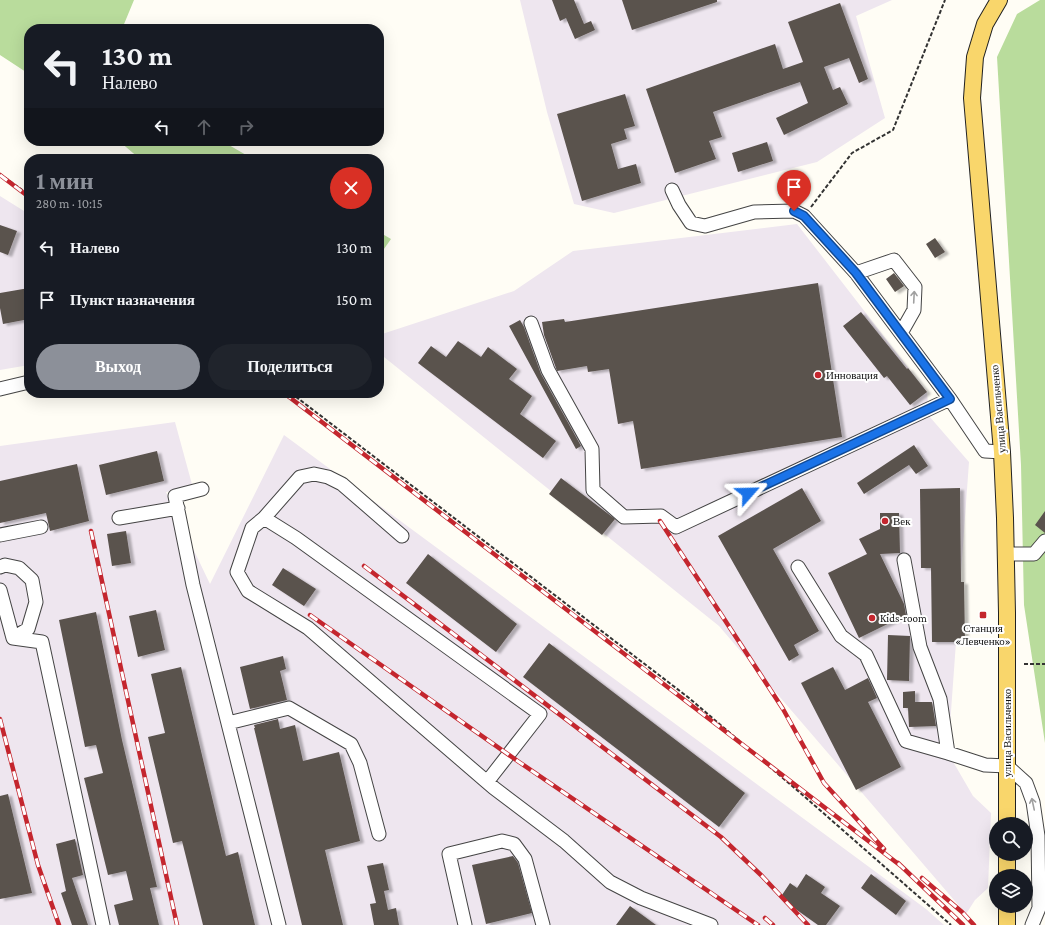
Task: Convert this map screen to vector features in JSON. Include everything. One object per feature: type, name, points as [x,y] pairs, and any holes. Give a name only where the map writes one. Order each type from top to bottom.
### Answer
[{"type":"main road","name":"улица Васильченко","points":[[999,0],[985,24],[975,57],[972,98],[1002,452],[1005,518],[1007,817]]},
{"type":"main road","points":[[1007,913],[1007,925]]},
{"type":"street","points":[[672,190],[679,205],[691,223],[705,226],[754,212],[794,211],[804,216],[856,273],[950,399],[985,451],[1002,452]]},
{"type":"street","points":[[856,273],[894,260],[915,287],[914,310],[901,333]]},
{"type":"street","points":[[532,323],[548,370],[592,449],[593,490],[624,516],[661,516],[676,527],[950,399]]},
{"type":"street","points":[[0,389],[24,383]]},
{"type":"street","points":[[402,536],[342,484],[328,477],[314,474],[300,477],[264,518],[252,528],[237,572],[248,591],[308,628],[487,782],[518,807],[564,840],[610,882],[641,898],[711,925]]},
{"type":"street","points":[[202,489],[175,496],[193,585],[279,925]]},
{"type":"street","points":[[119,518],[178,508]]},
{"type":"street","points":[[264,518],[296,538],[540,714],[487,782]]},
{"type":"street","points":[[0,535],[41,527]]},
{"type":"street","points":[[1005,554],[1034,554],[1045,541]]},
{"type":"street","points":[[904,560],[920,647],[940,700],[948,753]]},
{"type":"street","points":[[0,567],[5,565],[19,568],[32,580],[36,602],[28,629],[13,638]]},
{"type":"street","points":[[798,567],[841,636],[866,655],[906,741],[985,765],[1007,766],[1026,782],[1033,802],[1038,836],[1039,908],[1032,925]]},
{"type":"street","points":[[0,590],[13,638]]},
{"type":"street","points":[[13,638],[42,642],[103,925]]},
{"type":"street","points":[[228,723],[289,708],[351,744],[360,763],[378,834]]},
{"type":"street","points":[[465,925],[449,854],[502,842],[514,844],[525,859],[543,925]]},
{"type":"path","points":[[804,216],[852,153],[893,130],[945,0]]},
{"type":"path","points":[[0,174],[24,191]]},
{"type":"path","points":[[298,398],[689,698],[951,925]]},
{"type":"path","points":[[1024,664],[1045,664]]},
{"type":"shaded area","points":[[520,0],[892,0],[856,16],[885,118],[817,162],[614,213],[574,204],[547,112]]},
{"type":"shaded area","points":[[0,196],[24,211],[24,366],[0,370]]},
{"type":"shaded area","points":[[797,224],[927,392],[929,416],[969,462],[948,753],[973,796],[991,813],[991,817],[989,817],[988,888],[975,900],[966,914],[719,626],[384,357],[384,333],[514,291],[573,251]]},
{"type":"shaded area","points":[[175,422],[193,488],[166,492],[210,584],[284,435],[926,909],[944,925],[0,925],[0,446]]},
{"type":"green space","points":[[0,0],[134,0],[124,24],[24,24],[24,71],[0,55]]},
{"type":"green space","points":[[1040,0],[1045,0],[1045,743],[1024,605],[1021,465],[997,57],[1017,14]]},
{"type":"green space","points":[[125,146],[231,146],[244,154],[134,154]]},
{"type":"green space","points":[[384,235],[391,239],[384,249]]},
{"type":"building","points":[[552,0],[574,0],[584,24],[591,21],[595,30],[575,39],[566,18],[560,21]]},
{"type":"building","points":[[622,0],[717,0],[717,2],[632,30]]},
{"type":"building","points":[[840,3],[868,79],[859,83],[849,58],[824,67],[833,90],[840,87],[848,104],[784,135],[776,118],[808,103],[800,82],[713,112],[722,137],[709,141],[716,159],[675,173],[646,89],[775,44],[783,69],[803,62],[788,22]]},
{"type":"building","points":[[625,94],[635,126],[624,129],[627,139],[611,144],[618,169],[636,164],[641,183],[582,201],[557,114]]},
{"type":"building","points":[[767,142],[773,161],[738,172],[732,153]]},
{"type":"building","points":[[0,225],[17,231],[8,255],[0,252]]},
{"type":"building","points":[[935,238],[945,252],[935,258],[926,244]]},
{"type":"building","points":[[894,273],[904,286],[895,292],[886,279]]},
{"type":"building","points":[[818,283],[842,437],[641,469],[633,421],[618,424],[609,369],[588,372],[587,366],[557,371],[544,335],[542,322],[564,319],[565,322]]},
{"type":"building","points":[[24,289],[24,320],[3,324],[0,308],[0,293]]},
{"type":"building","points":[[861,312],[927,392],[910,405],[887,376],[884,378],[843,326]]},
{"type":"building","points":[[520,320],[541,374],[581,446],[576,449],[509,326]]},
{"type":"building","points":[[458,341],[481,357],[488,347],[517,369],[509,379],[532,396],[520,414],[556,441],[543,458],[418,363],[431,346],[446,357]]},
{"type":"building","points":[[914,445],[928,466],[916,474],[909,465],[864,494],[857,483]]},
{"type":"building","points":[[157,451],[164,481],[106,495],[99,465]]},
{"type":"building","points":[[77,464],[89,521],[50,531],[46,513],[0,523],[0,481]]},
{"type":"building","points":[[561,478],[615,519],[602,535],[549,494]]},
{"type":"building","points":[[802,488],[821,521],[773,549],[819,631],[794,645],[799,655],[789,661],[718,536]]},
{"type":"building","points":[[960,488],[961,582],[964,582],[965,642],[932,642],[931,568],[921,568],[920,489]]},
{"type":"building","points":[[1045,511],[1045,533],[1035,525]]},
{"type":"building","points":[[880,513],[899,513],[900,553],[880,554],[904,604],[906,615],[859,638],[828,573],[867,554],[859,539],[880,529]]},
{"type":"building","points":[[126,531],[131,563],[112,566],[107,534]]},
{"type":"building","points":[[428,554],[517,624],[496,652],[406,583]]},
{"type":"building","points":[[283,568],[316,589],[304,606],[272,585]]},
{"type":"building","points":[[156,610],[165,650],[138,657],[129,616]]},
{"type":"building","points":[[96,612],[122,740],[157,887],[150,888],[159,925],[119,925],[114,905],[133,900],[126,871],[108,875],[84,778],[103,773],[96,745],[85,747],[59,620]]},
{"type":"building","points":[[888,635],[910,636],[909,681],[887,680]]},
{"type":"building","points":[[549,643],[745,793],[719,827],[523,677]]},
{"type":"building","points":[[283,656],[286,669],[280,671],[287,700],[250,709],[240,667]]},
{"type":"building","points":[[181,667],[226,856],[238,852],[255,925],[203,925],[182,841],[173,843],[148,737],[165,733],[151,674]]},
{"type":"building","points":[[833,667],[845,690],[868,678],[877,698],[868,702],[901,767],[856,790],[801,683]]},
{"type":"building","points":[[915,691],[915,702],[932,702],[936,726],[909,727],[908,708],[903,708],[903,692]]},
{"type":"building","points":[[278,719],[280,729],[295,725],[303,761],[339,752],[360,841],[325,850],[343,925],[302,925],[254,728],[254,725]]},
{"type":"building","points":[[8,794],[32,893],[0,899],[0,796]]},
{"type":"building","points":[[75,839],[83,875],[72,878],[88,925],[72,925],[61,893],[66,891],[56,844]]},
{"type":"building","points":[[513,856],[518,863],[532,913],[486,924],[472,865]]},
{"type":"building","points":[[383,863],[389,890],[384,891],[388,910],[396,908],[399,925],[374,925],[370,904],[376,903],[367,866]]},
{"type":"building","points":[[806,874],[825,887],[821,893],[840,906],[826,925],[818,925],[780,898],[790,883],[797,888]]},
{"type":"building","points":[[871,874],[906,901],[896,915],[861,888]]},
{"type":"building","points":[[630,906],[656,925],[616,925]]},
{"type":"railway","points":[[0,175],[24,193]]},
{"type":"railway","points":[[291,398],[901,866]]},
{"type":"railway","points":[[660,521],[783,709],[824,783],[884,849]]},
{"type":"railway","points":[[91,531],[177,925]]},
{"type":"railway","points":[[364,566],[721,837],[762,876],[808,925]]},
{"type":"railway","points":[[310,615],[519,762],[758,925]]},
{"type":"railway","points":[[0,719],[38,865],[59,925]]},
{"type":"railway","points":[[898,863],[963,925]]},
{"type":"railway","points":[[922,878],[962,912],[974,925]]},
{"type":"railway","points":[[765,918],[773,925]]},
{"type":"place","name":"Инновация","points":[[818,375]]},
{"type":"place","name":"Век","points":[[885,521]]},
{"type":"place","name":"Станция «Левченко»","points":[[983,615]]},
{"type":"place","name":"Kids-room","points":[[872,618]]},
{"type":"route","points":[[748,493],[950,399],[856,273],[804,216],[794,211]]}]
